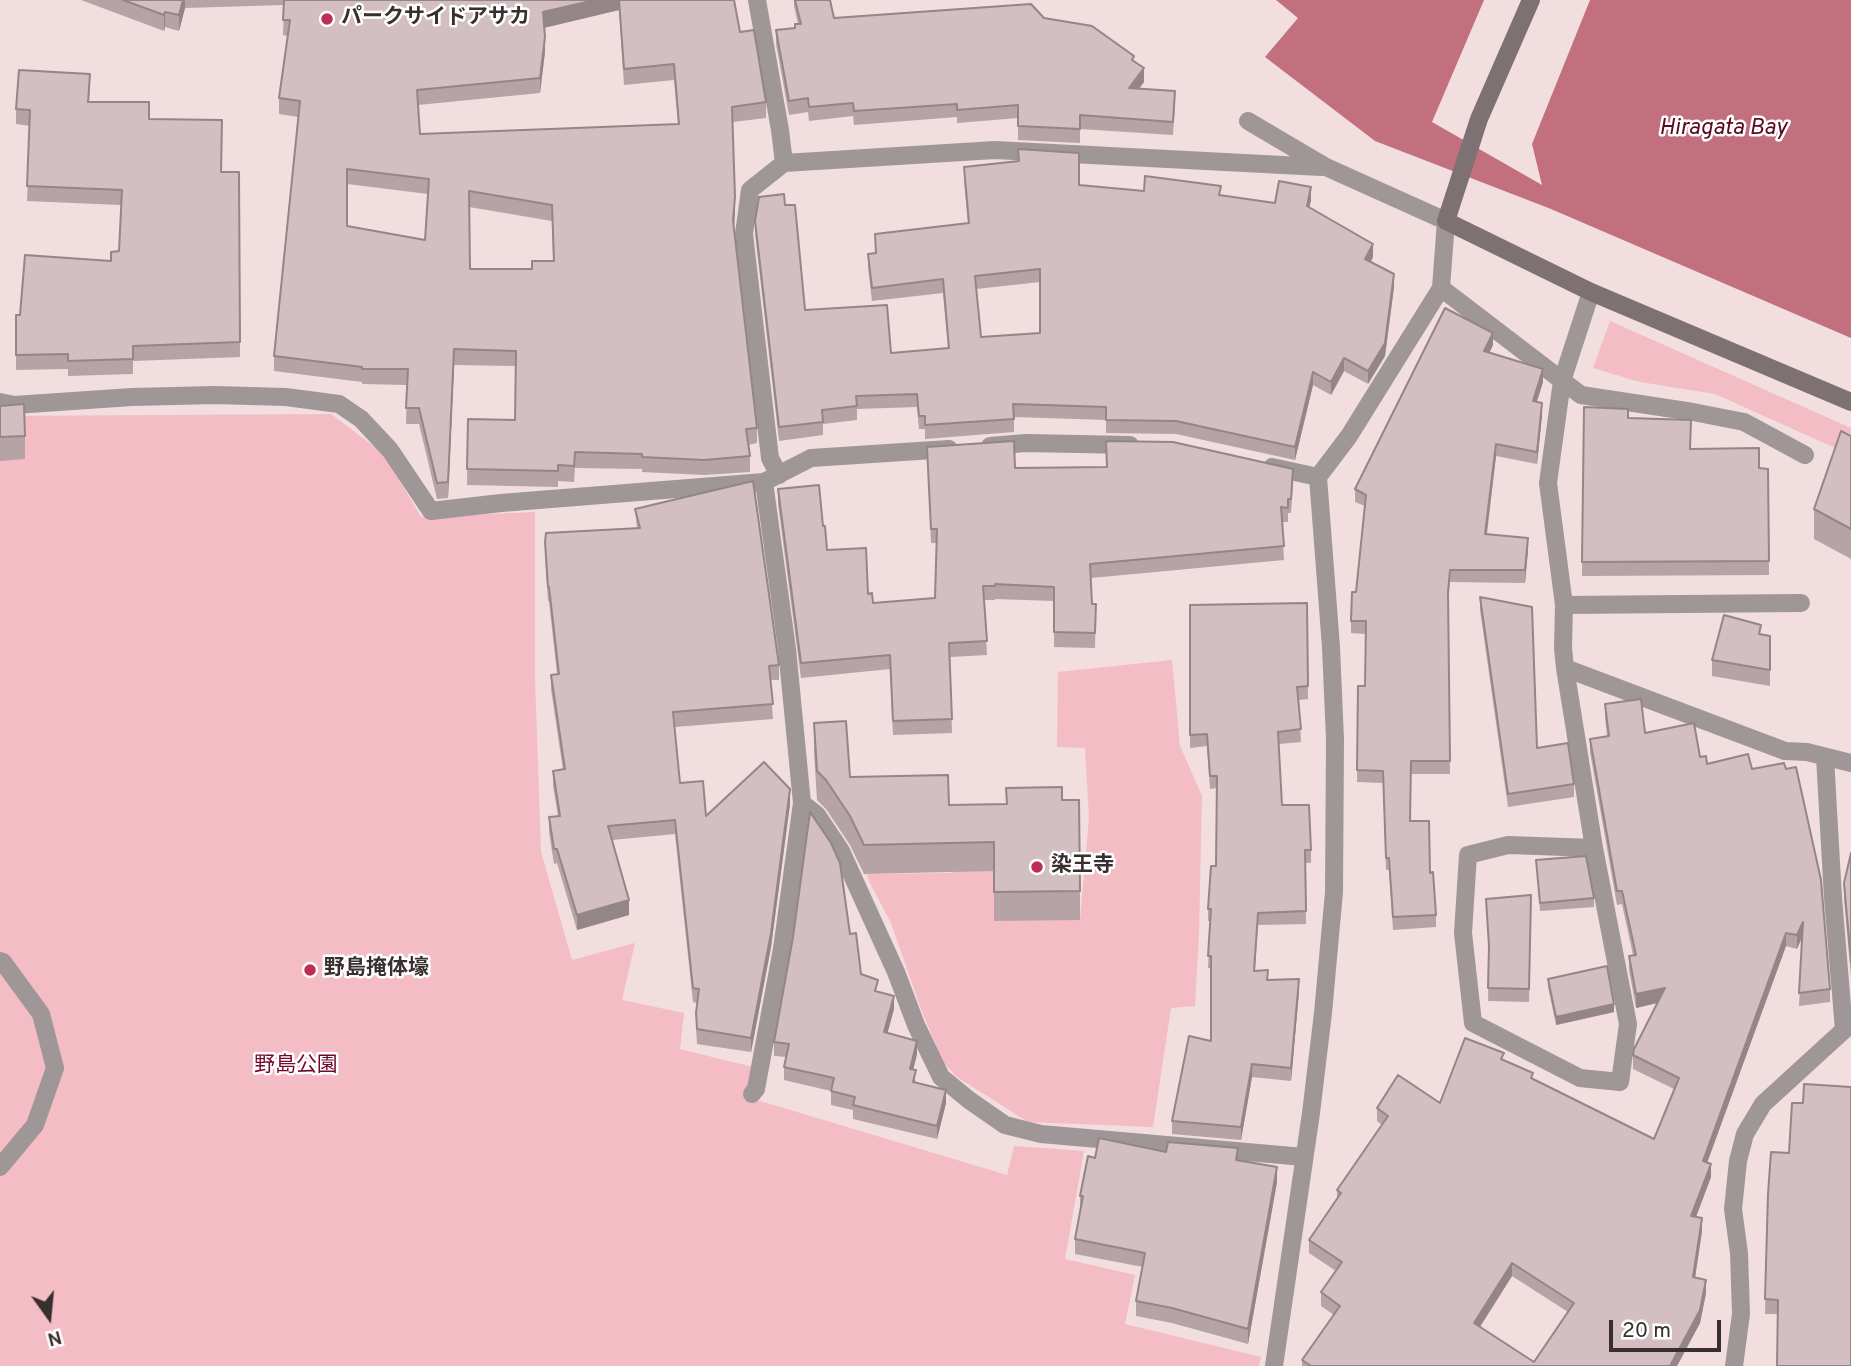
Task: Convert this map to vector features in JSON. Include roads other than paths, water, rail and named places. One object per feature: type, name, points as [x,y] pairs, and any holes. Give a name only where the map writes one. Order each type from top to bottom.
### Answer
[{"type":"street","points":[[757,0],[784,163]]},
{"type":"street","points":[[1274,1366],[1311,1113],[1334,892],[1335,740],[1318,477],[1349,436],[1441,288],[1446,221],[1479,119],[1531,0]]},
{"type":"street","points":[[1248,121],[1326,167],[1446,221],[1591,292],[1851,402]]},
{"type":"street","points":[[752,1094],[756,1089],[782,949],[802,803],[770,458],[744,234],[750,190],[784,163],[995,150],[1326,167]]},
{"type":"street","points":[[1441,288],[1581,395],[1744,422],[1805,456]]},
{"type":"street","points":[[1591,292],[1562,381],[1548,483],[1564,605],[1565,667],[1594,848],[1628,1024],[1620,1082],[1580,1078],[1473,1023],[1463,933],[1468,855],[1508,845],[1594,848]]},
{"type":"street","points":[[0,402],[14,405],[132,397],[215,395],[286,397],[339,404],[361,419],[390,450],[431,511],[771,479],[811,458],[1026,443],[1147,445]]},
{"type":"street","points":[[1253,463],[1318,477]]},
{"type":"street","points":[[1564,605],[1801,603]]},
{"type":"street","points":[[1565,667],[1785,751],[1807,752],[1851,763]]},
{"type":"street","points":[[1734,1366],[1741,1314],[1733,1197],[1745,1134],[1763,1104],[1794,1074],[1847,1033],[1833,898],[1825,757]]},
{"type":"street","points":[[802,803],[817,815],[841,851],[941,1077],[978,1106],[1005,1125],[1041,1134],[1304,1157]]},
{"type":"street","points":[[0,961],[41,1014],[55,1069],[35,1125],[0,1167]]},
{"type":"water","name":"Hiragata Bay","points":[[1276,0],[1851,0],[1851,338],[1551,209],[1375,141],[1265,57],[1298,18]]},
{"type":"place","name":"パークサイドアサカ","points":[[327,19]]},
{"type":"place","name":"染王寺","points":[[1037,867]]},
{"type":"place","name":"野島掩体壕","points":[[310,970]]},
{"type":"park label","name":"野島公園","points":[[296,1067]]}]
